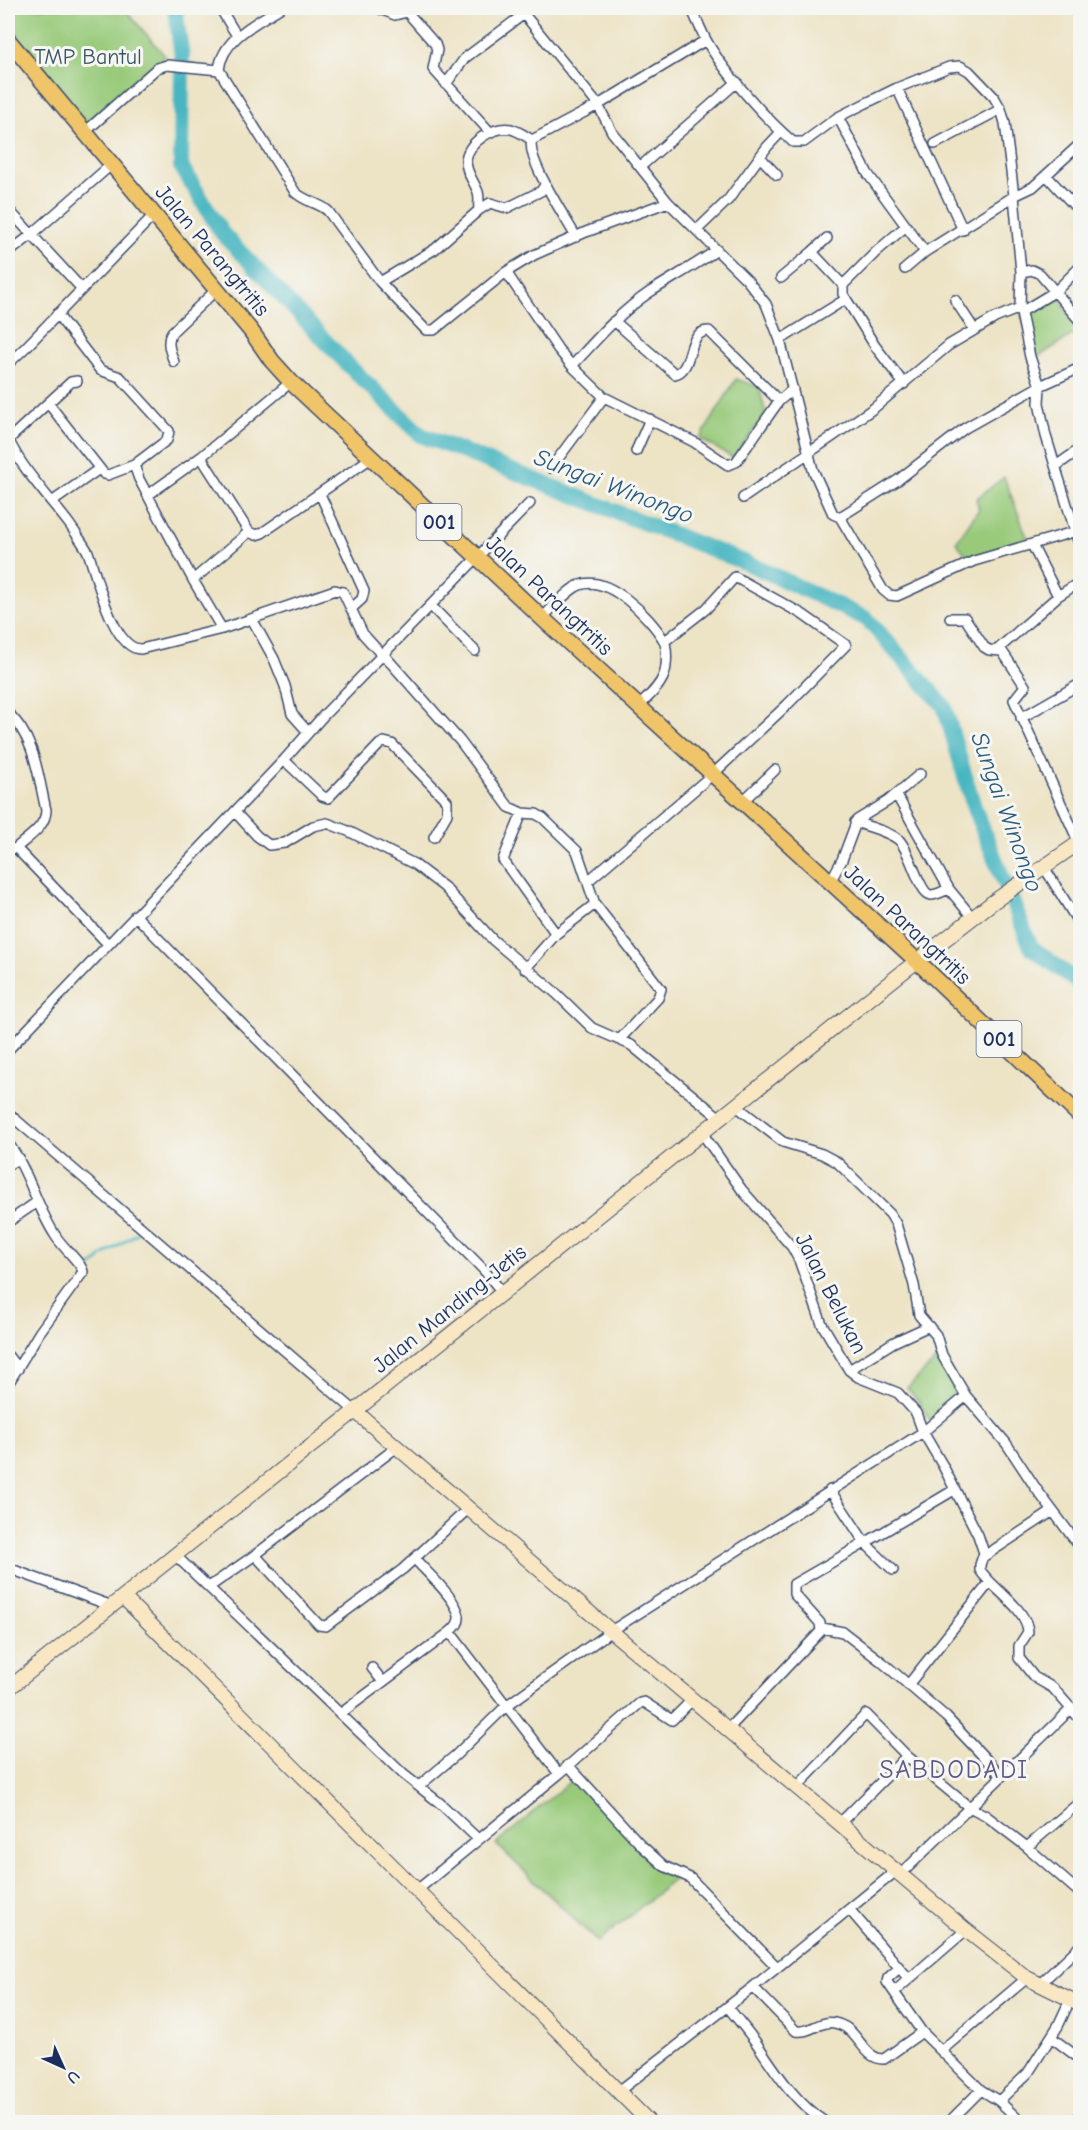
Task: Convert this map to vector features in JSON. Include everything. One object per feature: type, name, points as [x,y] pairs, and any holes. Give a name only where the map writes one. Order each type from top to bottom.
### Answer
[{"type":"main road","name":"Jalan Parangtritis","points":[[9,45],[112,164],[291,382],[638,707],[917,961],[1080,1116]]},
{"type":"street","points":[[220,8],[237,36]]},
{"type":"street","points":[[279,8],[237,36],[223,53],[219,70],[295,192],[304,200],[324,208],[334,217],[380,282],[422,327],[431,331],[506,272],[546,249],[668,202]]},
{"type":"street","points":[[378,8],[395,15],[410,10],[435,44],[437,50],[433,69],[490,132]]},
{"type":"street","points":[[691,8],[706,40],[737,82],[781,132],[793,142],[804,142],[838,117],[949,66],[960,66],[969,71],[994,97],[1005,123],[1014,196],[1021,272],[1020,310],[1030,357],[1040,386],[1039,403],[1042,417],[1078,531],[1080,547]]},
{"type":"street","points":[[446,84],[465,58],[522,11],[598,105],[612,132],[668,202],[747,280],[766,304],[780,340],[813,470],[833,514],[840,517],[889,595],[897,596],[974,561],[1078,531]]},
{"type":"street","points":[[576,237],[534,162],[530,144],[532,140],[598,105],[706,40]]},
{"type":"street","points":[[85,132],[152,71],[167,65],[219,70]]},
{"type":"street","points":[[640,167],[737,82]]},
{"type":"street","points":[[897,88],[963,230]]},
{"type":"street","points":[[935,144],[1001,109]]},
{"type":"street","points":[[838,117],[868,174],[925,252]]},
{"type":"street","points":[[479,210],[478,193],[467,169],[467,156],[480,139],[490,132],[511,129],[532,140]]},
{"type":"street","points":[[697,230],[728,200],[781,132]]},
{"type":"street","points":[[905,269],[925,252],[1014,196],[1034,188],[1080,144]]},
{"type":"street","points":[[760,157],[777,176]]},
{"type":"street","points":[[8,253],[112,164]]},
{"type":"street","points":[[1046,175],[1080,212]]},
{"type":"street","points":[[380,282],[435,249],[490,203],[507,208],[541,192],[545,185]]},
{"type":"street","points":[[8,209],[30,236],[82,289]]},
{"type":"street","points":[[8,364],[154,215]]},
{"type":"street","points":[[904,384],[875,346],[842,291],[843,285],[906,226]]},
{"type":"street","points":[[781,278],[827,238]]},
{"type":"street","points":[[572,366],[614,321],[649,293],[717,250]]},
{"type":"street","points":[[812,252],[843,285]]},
{"type":"street","points":[[743,498],[874,408],[949,345],[995,318],[1020,310],[1056,291],[1080,267]]},
{"type":"street","points":[[1021,272],[1035,271],[1056,291],[1080,321]]},
{"type":"street","points":[[506,272],[572,366],[604,397],[694,442],[730,466],[736,462],[779,401],[793,389]]},
{"type":"street","points":[[174,362],[168,338],[216,290]]},
{"type":"street","points":[[780,340],[846,299]]},
{"type":"street","points":[[955,300],[974,329]]},
{"type":"street","points":[[48,403],[104,474],[108,475],[134,465],[167,440],[169,431],[120,377],[100,370],[57,314]]},
{"type":"street","points":[[614,321],[675,374],[683,369],[696,336],[709,331],[779,401]]},
{"type":"street","points":[[840,517],[898,480],[964,428],[1040,386],[1080,368]]},
{"type":"street","points":[[77,381],[71,382],[8,439],[20,460],[86,550],[101,597],[122,640],[130,648],[141,649],[222,629],[335,590],[343,592],[363,634],[460,741],[509,807],[543,818],[572,844],[580,856],[596,904],[661,989],[658,998],[620,1039]]},
{"type":"street","points":[[148,495],[201,457],[291,382]]},
{"type":"street","points":[[551,468],[604,397]]},
{"type":"street","points":[[636,451],[650,419]]},
{"type":"street","points":[[1056,466],[1080,449]]},
{"type":"street","points":[[201,457],[249,532],[259,534],[371,458]]},
{"type":"street","points":[[134,465],[139,479],[193,580],[222,629]]},
{"type":"street","points":[[52,502],[99,469]]},
{"type":"street","points":[[320,494],[363,591],[362,599],[352,608]]},
{"type":"street","points":[[8,1050],[382,654],[530,502]]},
{"type":"street","points":[[193,580],[249,532]]},
{"type":"street","points":[[1032,545],[1058,596]]},
{"type":"street","points":[[588,881],[713,774],[787,705],[846,645],[802,614],[735,577],[706,609],[664,641]]},
{"type":"street","points":[[997,650],[1058,596],[1080,582]]},
{"type":"street","points":[[542,618],[573,588],[597,583],[615,591],[646,617],[664,641],[665,674],[658,686],[638,707]]},
{"type":"street","points":[[431,606],[475,651]]},
{"type":"street","points":[[950,618],[965,618],[984,647],[989,650],[1002,651],[1025,686],[1014,700],[1080,843]]},
{"type":"street","points":[[252,619],[281,677],[292,714],[308,732]]},
{"type":"street","points":[[1021,718],[1080,684]]},
{"type":"street","points":[[8,713],[17,722],[28,741],[46,810],[45,820],[41,825],[12,849],[108,944]]},
{"type":"street","points":[[284,760],[322,796],[328,798],[380,744],[384,742],[392,744],[447,801],[447,814],[434,837]]},
{"type":"street","points":[[742,801],[775,770]]},
{"type":"street","points":[[830,882],[842,861],[855,822],[896,794],[920,774]]},
{"type":"street","points":[[896,794],[949,889],[972,917]]},
{"type":"street","points":[[235,812],[257,836],[269,845],[285,843],[313,826],[327,823],[404,858],[444,887],[493,940],[557,994],[592,1028],[631,1045],[720,1118]]},
{"type":"street","points":[[522,813],[503,860],[556,934]]},
{"type":"street","points":[[855,822],[899,840],[909,854],[915,871],[928,894],[937,894],[949,889]]},
{"type":"street","name":"Jalan Manding-Jetis","points":[[8,1689],[972,917],[1080,843]]},
{"type":"street","points":[[1044,867],[1080,925]]},
{"type":"street","points":[[525,969],[556,934],[596,904]]},
{"type":"street","points":[[135,915],[483,1269],[502,1292]]},
{"type":"street","points":[[735,1105],[783,1142],[822,1154],[837,1162],[890,1214],[896,1224],[914,1285],[917,1311],[936,1335],[940,1349],[966,1395],[1006,1443],[1080,1547]]},
{"type":"street","points":[[8,1113],[611,1631],[966,1930],[1027,1978],[1075,2002],[1028,2073],[999,2101]]},
{"type":"street","name":"Jalan Belukan","points":[[702,1133],[742,1190],[796,1253],[822,1324],[849,1370],[858,1377],[898,1394],[916,1413],[923,1432],[937,1454],[978,1535],[984,1553],[980,1570],[990,1582]]},
{"type":"street","points":[[8,1143],[18,1158],[54,1234],[64,1249],[80,1263],[83,1272],[39,1333],[8,1384]]},
{"type":"street","points":[[8,1166],[18,1158]]},
{"type":"street","points":[[8,1222],[37,1202]]},
{"type":"street","points":[[849,1370],[894,1342],[929,1326]]},
{"type":"street","points":[[8,1356],[18,1369]]},
{"type":"street","points":[[419,1786],[456,1755],[506,1706],[611,1631],[923,1432],[966,1395]]},
{"type":"street","points":[[209,1587],[255,1556],[397,1447]]},
{"type":"street","points":[[830,1490],[865,1543],[893,1570]]},
{"type":"street","points":[[728,1729],[820,1633],[822,1628],[820,1623],[794,1594],[794,1584],[954,1490]]},
{"type":"street","points":[[255,1556],[319,1625],[324,1626],[415,1559],[469,1508]]},
{"type":"street","points":[[983,1557],[1053,1511]]},
{"type":"street","points":[[174,1554],[403,1774],[478,1839]]},
{"type":"street","points":[[340,1714],[450,1632],[458,1623],[459,1615],[456,1608],[415,1559]]},
{"type":"street","points":[[8,1568],[117,1601],[416,1891],[649,2122]]},
{"type":"street","points":[[908,1684],[990,1582],[1027,1623],[1028,1632],[1019,1646],[1019,1658],[1034,1677],[1053,1688],[1080,1719]]},
{"type":"street","points":[[822,1628],[843,1632],[908,1684],[946,1718],[1002,1776]]},
{"type":"street","points":[[450,1632],[559,1774]]},
{"type":"street","points":[[372,1668],[383,1682]]},
{"type":"street","points":[[416,1891],[559,1774],[640,1702],[644,1702],[672,1720],[693,1699]]},
{"type":"street","points":[[619,2091],[898,1873],[1071,1708]]},
{"type":"street","points":[[796,1788],[866,1714],[907,1756],[969,1807],[986,1815],[1027,1847],[1080,1893]]},
{"type":"street","points":[[840,1823],[907,1756]]},
{"type":"street","points":[[568,1766],[641,1845],[664,1866],[690,1878],[777,1967]]},
{"type":"street","points":[[1027,1847],[1080,1802]]},
{"type":"street","points":[[849,1910],[909,1979]]},
{"type":"street","points":[[894,1992],[966,1930]]},
{"type":"street","points":[[1040,1984],[1080,1946]]},
{"type":"street","points":[[899,1968],[887,1980],[922,2032],[981,2090],[999,2101],[1021,2122]]},
{"type":"street","points":[[942,2050],[1027,1978]]},
{"type":"street","points":[[753,1987],[796,2031],[803,2031],[825,2022],[844,2027],[871,2055],[878,2059],[884,2059],[922,2032]]},
{"type":"street","points":[[728,2007],[757,2043],[769,2064],[802,2103],[825,2122]]},
{"type":"street","points":[[1051,2037],[1080,2059]]},
{"type":"street","points":[[949,2122],[981,2090]]},
{"type":"street","points":[[1073,2122],[1080,2116]]},
{"type":"green space","name":"TMP Bantul","points":[[8,8],[124,8],[165,56],[83,125],[8,35]]},
{"type":"green space","points":[[1057,294],[1079,331],[1036,358],[1021,314]]},
{"type":"green space","points":[[736,379],[759,387],[766,414],[733,458],[700,439]]},
{"type":"green space","points":[[1004,477],[1029,542],[970,560],[956,542],[979,509],[976,499]]},
{"type":"green space","points":[[942,1354],[963,1395],[930,1421],[919,1402],[907,1388]]},
{"type":"green space","points":[[573,1779],[675,1879],[598,1942],[496,1844]]},
{"type":"waterway","name":"Sungai Winongo","points":[[175,8],[182,57],[181,166],[222,233],[351,368],[421,435],[754,566],[867,619],[944,706],[975,810],[1031,947],[1080,984]]},
{"type":"waterway","points":[[85,1273],[103,1256],[137,1233]]},
{"type":"district","name":"SABDODADI","points":[[954,1769]]}]
